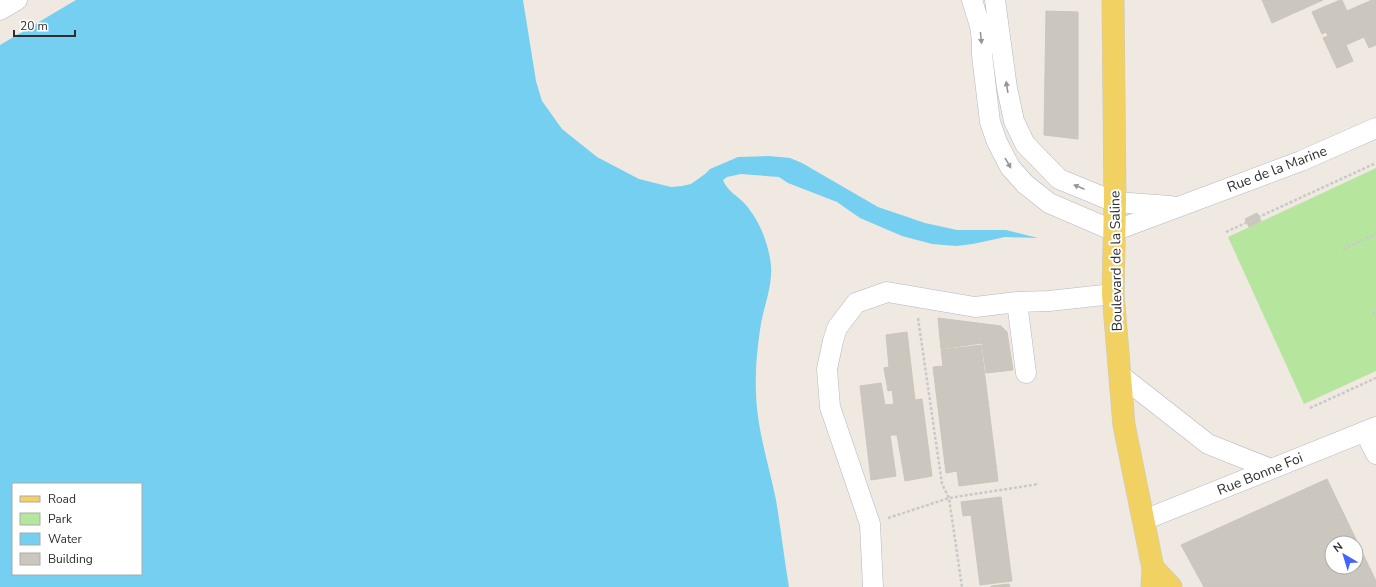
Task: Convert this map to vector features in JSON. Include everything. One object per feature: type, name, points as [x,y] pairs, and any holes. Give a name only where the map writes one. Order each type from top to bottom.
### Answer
[{"type":"main road","name":"Boulevard de la Saline","points":[[1113,0],[1115,202],[1113,294],[1124,425],[1144,520],[1152,578]]},
{"type":"main road","points":[[1152,578],[1171,587]]},
{"type":"street","points":[[0,10],[17,0]]},
{"type":"street","points":[[972,0],[980,26],[990,122],[997,142],[1010,167],[1025,184],[1049,203],[1114,231]]},
{"type":"street","name":"Rue de la Marine","points":[[995,0],[1007,88],[1014,121],[1025,144],[1059,179],[1115,202],[1177,207]]},
{"type":"street","name":"Rue de la Marine","points":[[1114,231],[1301,161],[1376,128]]},
{"type":"street","points":[[873,587],[870,524],[830,407],[827,369],[837,328],[856,303],[887,292],[975,307],[1113,294]]},
{"type":"street","points":[[1017,302],[1026,373]]},
{"type":"street","points":[[1120,375],[1208,444],[1271,469]]},
{"type":"street","points":[[1370,429],[1376,454]]},
{"type":"street","name":"Rue Bonne Foi","points":[[1144,520],[1370,429]]},
{"type":"path","points":[[1226,232],[1376,163]]},
{"type":"path","points":[[1343,249],[1376,234]]},
{"type":"path","points":[[916,298],[942,484],[949,498],[962,587]]},
{"type":"path","points":[[1372,314],[1376,312]]},
{"type":"path","points":[[1310,408],[1376,378]]},
{"type":"path","points":[[870,524],[949,498],[1039,484]]},
{"type":"green space","points":[[1376,168],[1376,371],[1304,404],[1228,237]]},
{"type":"water","points":[[0,0],[523,0],[536,81],[542,101],[562,129],[597,157],[639,179],[671,187],[682,186],[691,184],[710,169],[738,157],[769,156],[790,158],[802,163],[878,207],[925,223],[957,230],[1006,230],[1038,238],[1005,237],[956,246],[932,244],[902,236],[860,218],[837,202],[788,183],[779,177],[741,174],[727,177],[723,180],[727,187],[745,204],[754,216],[764,236],[770,258],[770,285],[761,321],[757,353],[756,393],[764,447],[776,500],[789,587],[0,587]]},
{"type":"pier","points":[[0,0],[76,0],[0,45]]},
{"type":"building","points":[[1262,0],[1323,0],[1272,23]]},
{"type":"building","points":[[1342,0],[1347,11],[1372,0],[1376,0],[1376,45],[1369,48],[1364,37],[1346,45],[1353,61],[1337,68],[1323,38],[1328,36],[1326,32],[1322,34],[1312,12]]},
{"type":"building","points":[[1046,11],[1078,12],[1078,139],[1044,135]]},
{"type":"building","points":[[1257,213],[1261,221],[1249,227],[1245,219]]},
{"type":"building","points":[[938,318],[1001,326],[1007,332],[1013,370],[986,373],[982,343],[941,349]]},
{"type":"building","points":[[907,332],[915,400],[922,399],[932,476],[905,481],[897,435],[890,435],[896,476],[871,480],[860,386],[881,383],[885,405],[894,404],[892,390],[888,391],[884,368],[889,367],[886,335]]},
{"type":"building","points":[[981,345],[998,481],[959,486],[957,471],[946,473],[933,367],[943,366],[941,350]]},
{"type":"building","points":[[1327,479],[1354,535],[1324,535],[1324,575],[1364,575],[1364,556],[1376,581],[1376,587],[1204,587],[1181,545]]},
{"type":"building","points":[[1001,497],[1012,581],[980,585],[971,515],[963,516],[961,502]]},
{"type":"building","points":[[1009,584],[1010,587],[991,587],[991,586]]}]
